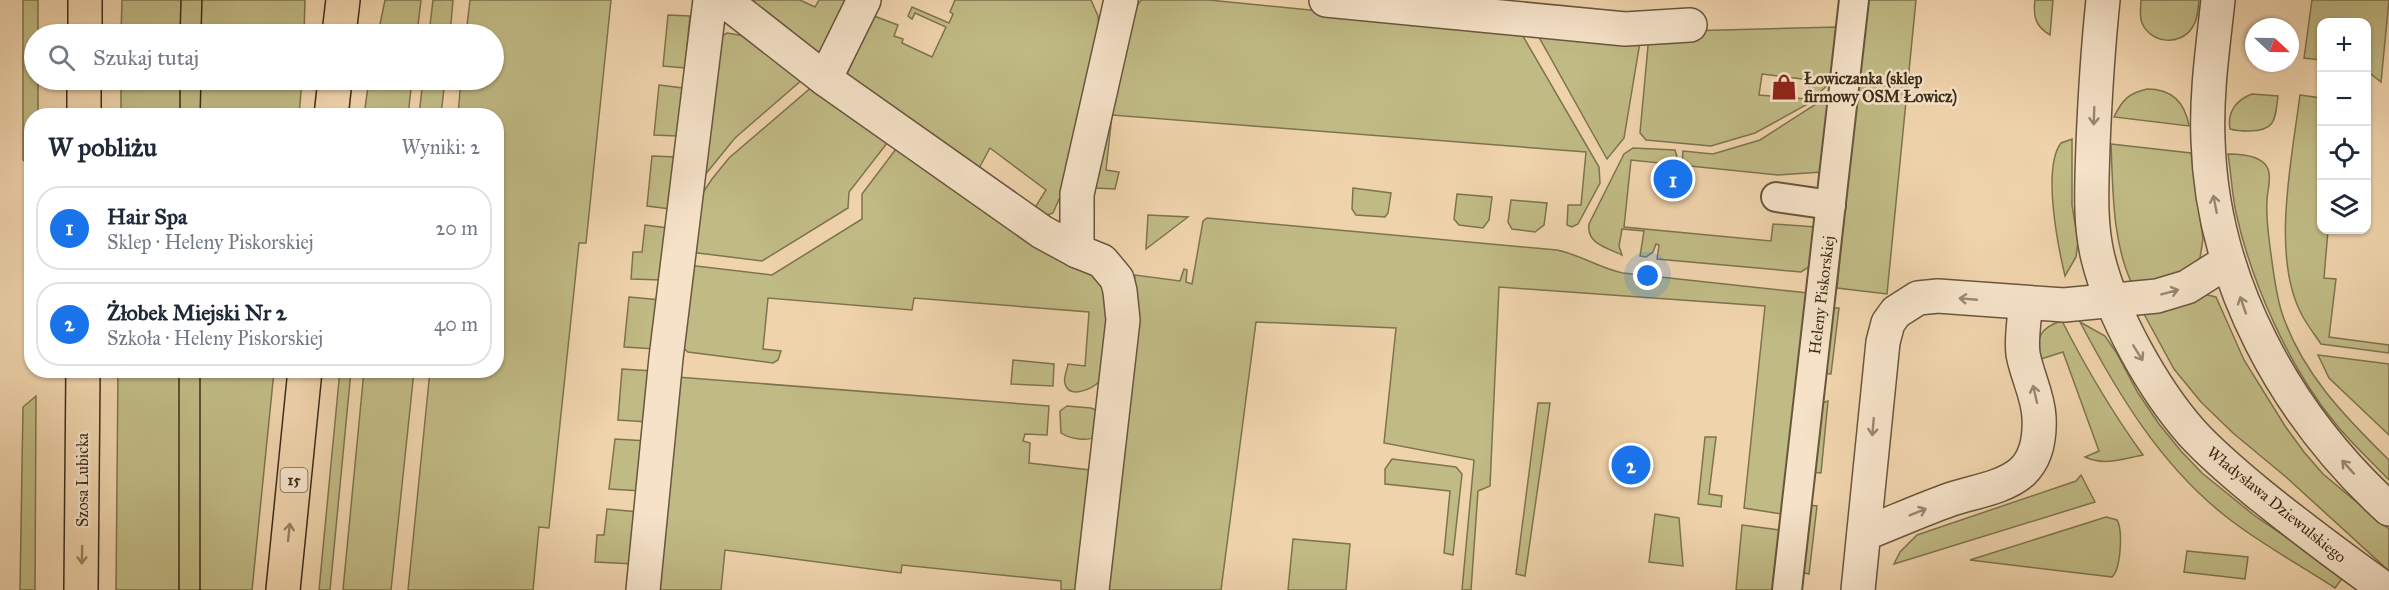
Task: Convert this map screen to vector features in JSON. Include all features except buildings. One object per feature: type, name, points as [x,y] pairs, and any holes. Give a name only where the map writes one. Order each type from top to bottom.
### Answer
[{"type":"main road","points":[[85,0],[85,24]]},
{"type":"main road","points":[[340,24],[343,0]]},
{"type":"main road","points":[[84,90],[84,108]]},
{"type":"main road","points":[[332,108],[334,90]]},
{"type":"main road","name":"Szosa Lubicka","points":[[81,590],[83,378]]},
{"type":"main road","name":"15","points":[[283,590],[304,378]]},
{"type":"street","points":[[643,590],[666,358],[710,0]]},
{"type":"street","points":[[724,0],[825,80],[1042,232],[1077,251],[1090,255],[1110,269],[1117,279],[1123,306],[1117,379],[1092,590]]},
{"type":"street","points":[[825,80],[864,0]]},
{"type":"street","points":[[1077,251],[1077,194],[1120,0]]},
{"type":"street","points":[[1326,0],[1625,29],[1690,25]]},
{"type":"street","name":"Heleny Piskorskiej","points":[[1787,590],[1854,0]]},
{"type":"street","name":"Władysława Dziewulskiego","points":[[2103,0],[2097,58],[2091,197],[2098,257],[2112,301],[2132,345],[2157,385],[2192,433],[2229,469],[2386,590]]},
{"type":"street","points":[[2218,0],[2208,105],[2208,141],[2210,177],[2228,261],[2246,314],[2283,382],[2325,441],[2370,492],[2389,509]]},
{"type":"street","points":[[1776,197],[1831,205]]},
{"type":"street","points":[[1858,590],[1879,366],[1888,323],[1896,312],[1918,298],[1938,296],[2064,305],[2157,296],[2187,287],[2228,261]]},
{"type":"street","points":[[1864,534],[1949,500],[2012,479],[2024,470],[2037,451],[2039,417],[2023,350],[2026,304]]},
{"type":"shaded area","points":[[23,0],[38,0],[38,24],[24,24],[24,90],[38,90],[38,108],[24,108],[23,160]]},
{"type":"shaded area","points":[[122,0],[305,0],[304,24],[121,24]]},
{"type":"shaded area","points":[[385,0],[421,0],[418,24],[380,24]]},
{"type":"shaded area","points":[[433,0],[453,0],[451,24],[430,24]]},
{"type":"shaded area","points":[[470,0],[611,0],[586,243],[579,243],[549,528],[539,527],[533,590],[408,590],[429,378],[504,378],[504,108],[459,108],[460,90],[504,90],[504,24],[467,24]]},
{"type":"shaded area","points":[[740,0],[800,0],[815,7],[819,0],[850,0],[821,57]]},
{"type":"shaded area","points":[[955,0],[1091,0],[1098,16],[1099,29],[1064,188],[1053,213],[1043,217],[1031,214],[1046,190],[990,148],[977,172],[847,74],[874,16],[898,25],[894,36],[903,39],[902,43],[932,57],[946,27],[915,13],[912,19],[908,16],[912,7],[949,23],[953,14],[950,12]]},
{"type":"shaded area","points":[[1141,0],[1209,0],[1520,31],[1599,167],[1600,183],[1578,224],[1572,227],[1567,225],[1568,205],[1581,205],[1586,152],[1112,115],[1106,170],[1119,172],[1115,189],[1095,188],[1130,15]]},
{"type":"shaded area","points":[[1866,0],[1916,0],[1887,294],[1837,288]]},
{"type":"shaded area","points":[[2035,0],[2053,0],[2050,35],[2041,28],[2036,20]]},
{"type":"shaded area","points":[[2141,0],[2199,0],[2195,22],[2187,34],[2180,38],[2159,39],[2146,30],[2142,23]]},
{"type":"shaded area","points":[[2312,0],[2389,0],[2381,82],[2371,74],[2371,18],[2317,18],[2317,60],[2304,58]]},
{"type":"shaded area","points":[[668,15],[690,16],[685,68],[663,66]]},
{"type":"shaded area","points":[[1837,27],[1831,82],[1806,105],[1755,133],[1711,146],[1646,140],[1640,133],[1649,35],[1683,31]],"holes":[[[1762,74],[1810,80],[1807,99],[1759,95]]]},
{"type":"shaded area","points":[[1535,30],[1641,36],[1624,138],[1607,159]]},
{"type":"shaded area","points":[[727,33],[745,36],[803,79],[735,138],[695,187],[720,37]]},
{"type":"shaded area","points":[[659,85],[683,88],[677,136],[654,135]]},
{"type":"shaded area","points":[[813,86],[888,142],[849,192],[848,208],[762,261],[690,252],[696,203],[712,179],[729,158]]},
{"type":"shaded area","points":[[2147,89],[2164,91],[2176,98],[2184,110],[2189,126],[2114,117],[2127,98]]},
{"type":"shaded area","points":[[121,90],[301,90],[300,108],[121,108]]},
{"type":"shaded area","points":[[368,90],[411,90],[409,108],[365,108]]},
{"type":"shaded area","points":[[422,90],[444,90],[442,108],[420,108]]},
{"type":"shaded area","points":[[2252,94],[2278,96],[2273,122],[2264,129],[2258,130],[2230,129],[2230,117],[2234,107]]},
{"type":"shaded area","points":[[1830,95],[1822,172],[1778,175],[1631,160],[1624,227],[1771,241],[1773,224],[1816,227],[1812,265],[1801,272],[1657,259],[1659,245],[1656,244],[1653,252],[1646,257],[1640,256],[1644,231],[1622,229],[1619,246],[1622,255],[1594,241],[1589,231],[1589,224],[1624,154],[1633,148],[1675,150],[1679,164],[1682,165],[1683,151],[1713,154],[1760,140]]},
{"type":"shaded area","points":[[2300,95],[2317,97],[2317,234],[2328,234],[2324,278],[2336,279],[2329,337],[2389,345],[2389,353],[2321,344],[2303,317],[2293,293],[2287,267],[2285,238],[2289,178]]},
{"type":"shaded area","points":[[2072,139],[2072,205],[2078,242],[2076,257],[2065,276],[2053,208],[2052,188],[2055,155],[2061,143]]},
{"type":"shaded area","points":[[2111,144],[2191,153],[2203,239],[2200,258],[2186,277],[2132,284],[2125,268],[2117,233]]},
{"type":"shaded area","points":[[896,149],[1050,253],[1096,269],[1113,314],[1100,381],[1092,387],[1076,392],[1068,389],[1065,382],[1068,364],[1085,366],[1089,312],[914,298],[912,310],[768,298],[763,349],[781,351],[778,360],[773,363],[688,352],[681,346],[688,265],[772,275],[862,219],[862,194]]},
{"type":"shaded area","points":[[2228,154],[2245,155],[2257,159],[2268,169],[2269,241],[2277,294],[2289,332],[2312,373],[2326,392],[2389,460],[2389,480],[2341,431],[2318,401],[2302,377],[2274,324],[2243,240],[2235,206]]},
{"type":"shaded area","points":[[652,156],[676,157],[670,209],[647,206]]},
{"type":"shaded area","points":[[1353,188],[1391,193],[1388,213],[1385,217],[1356,215],[1352,209]]},
{"type":"shaded area","points":[[1457,194],[1492,197],[1489,220],[1483,228],[1459,225],[1454,219]]},
{"type":"shaded area","points":[[1511,200],[1547,203],[1544,225],[1535,232],[1512,229],[1508,222]]},
{"type":"shaded area","points":[[1148,215],[1188,217],[1146,249]]},
{"type":"shaded area","points":[[1207,218],[1557,250],[1623,273],[1808,293],[1781,514],[1744,508],[1765,306],[1499,287],[1490,486],[1478,491],[1471,590],[1462,590],[1474,460],[1384,443],[1396,328],[1256,322],[1221,590],[1105,590],[1135,275],[1180,281],[1184,269],[1187,270],[1186,282],[1192,284],[1203,221]]},
{"type":"shaded area","points":[[645,225],[668,228],[662,280],[631,279],[633,252],[642,252]]},
{"type":"shaded area","points":[[2203,294],[2216,297],[2244,360],[2304,452],[2323,474],[2389,529],[2389,571],[2286,477],[2233,433],[2201,402],[2174,369],[2144,314]]},
{"type":"shaded area","points":[[629,297],[661,300],[656,349],[624,347]]},
{"type":"shaded area","points":[[1830,308],[1839,308],[1831,374],[1821,373]]},
{"type":"shaded area","points":[[2062,321],[2100,390],[2143,455],[2106,461],[2085,457],[2099,451],[2063,352],[2038,360],[2041,334],[2055,323]]},
{"type":"shaded area","points":[[2080,322],[2105,336],[2159,424],[2202,473],[2255,516],[2344,576],[2335,588],[2237,525],[2201,495],[2160,451],[2142,426],[2125,401]]},
{"type":"shaded area","points":[[2318,355],[2389,364],[2389,435],[2329,378]]},
{"type":"shaded area","points":[[1013,360],[1054,364],[1053,386],[1011,384]]},
{"type":"shaded area","points":[[622,369],[653,371],[649,422],[618,420]]},
{"type":"shaded area","points":[[677,377],[1049,406],[1047,435],[1025,434],[1023,441],[1030,443],[1029,463],[1090,470],[1082,590],[1061,590],[1061,581],[902,565],[901,573],[725,550],[721,590],[656,590]]},
{"type":"shaded area","points":[[118,378],[273,378],[252,590],[116,590]]},
{"type":"shaded area","points":[[339,378],[350,378],[330,590],[319,590]]},
{"type":"shaded area","points":[[363,378],[413,378],[391,590],[343,590]]},
{"type":"shaded area","points":[[36,396],[35,590],[20,590],[23,407]]},
{"type":"shaded area","points":[[1828,401],[1821,473],[1811,472],[1818,404]]},
{"type":"shaded area","points":[[1538,403],[1550,403],[1525,576],[1516,574]]},
{"type":"shaded area","points":[[1067,406],[1096,410],[1097,436],[1079,439],[1061,433],[1060,411]]},
{"type":"shaded area","points":[[1705,437],[1716,437],[1709,494],[1722,496],[1721,507],[1698,504]]},
{"type":"shaded area","points":[[615,439],[647,441],[642,491],[609,489]]},
{"type":"shaded area","points":[[1392,459],[1456,467],[1462,474],[1453,555],[1444,553],[1450,491],[1385,484],[1385,469]]},
{"type":"shaded area","points":[[2081,475],[2095,502],[1894,564],[1900,552],[1917,535],[2076,481]]},
{"type":"shaded area","points":[[1808,505],[1817,506],[1809,574],[1800,572]]},
{"type":"shaded area","points":[[607,509],[639,512],[634,564],[595,562],[597,535],[604,535]]},
{"type":"shaded area","points":[[1655,514],[1679,518],[1683,566],[1649,562]]},
{"type":"shaded area","points":[[2106,517],[2117,520],[2120,532],[2119,558],[2112,577],[1970,560]]},
{"type":"shaded area","points":[[1742,525],[1779,530],[1772,590],[1736,590]]},
{"type":"shaded area","points":[[1293,539],[1350,544],[1346,590],[1288,590]]},
{"type":"shaded area","points":[[2187,551],[2248,557],[2245,579],[2184,572]]},
{"type":"tram line","points":[[180,24],[181,0]]},
{"type":"tram line","points":[[201,24],[202,0]]},
{"type":"tram line","points":[[180,90],[180,108]]},
{"type":"tram line","points":[[200,108],[201,90]]},
{"type":"tram line","points":[[179,378],[179,590]]},
{"type":"tram line","points":[[200,378],[200,590]]},
{"type":"place","name":"Łowiczanka (sklep firmowy OSM Łowicz)","points":[[1784,87]]},
{"type":"place","name":"Hair Spa","points":[[1673,179]]},
{"type":"place","name":"Żłobek Miejski Nr 2","points":[[1631,465]]}]
